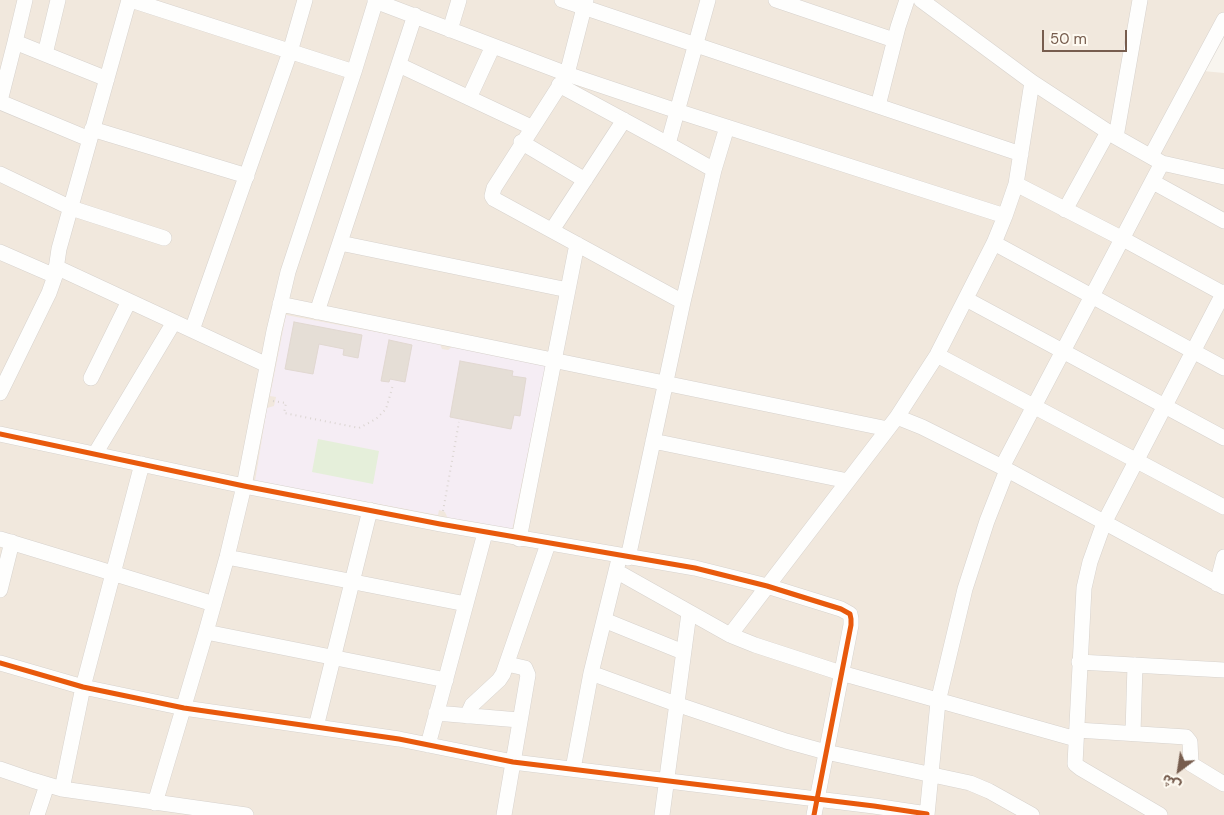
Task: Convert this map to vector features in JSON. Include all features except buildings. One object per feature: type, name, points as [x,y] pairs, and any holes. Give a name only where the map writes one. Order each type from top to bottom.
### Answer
[{"type":"street","points":[[25,0],[0,102],[91,134],[247,176]]},
{"type":"street","points":[[46,54],[58,0]]},
{"type":"street","points":[[0,393],[49,293],[59,249],[130,0],[354,72]]},
{"type":"street","points":[[192,330],[290,52],[305,0]]},
{"type":"street","points":[[450,30],[459,0]]},
{"type":"street","points":[[562,0],[585,4],[696,45],[1021,154]]},
{"type":"street","points":[[668,144],[708,0]]},
{"type":"street","points":[[776,0],[894,40]]},
{"type":"street","points":[[878,106],[894,40],[907,0]]},
{"type":"street","points":[[921,0],[1032,82],[1112,134],[1156,159],[1224,177]]},
{"type":"street","points":[[1066,210],[1112,134],[1140,0]]},
{"type":"street","points":[[155,803],[227,557],[244,486],[280,304],[294,253],[376,1],[493,46],[563,80],[624,120],[714,170]]},
{"type":"street","points":[[585,4],[563,80],[531,127],[494,188],[492,196],[494,199],[683,302]]},
{"type":"street","points":[[317,312],[415,15]]},
{"type":"street","points":[[0,663],[83,687],[184,708],[428,745],[512,762],[817,799],[873,810],[927,815],[938,702],[966,589],[1004,468],[1034,406],[1153,182],[1156,159],[1224,20]]},
{"type":"street","points":[[15,42],[107,79]]},
{"type":"street","points":[[469,98],[493,46]]},
{"type":"street","points":[[399,65],[531,127]]},
{"type":"street","points":[[563,80],[677,111],[1005,216]]},
{"type":"street","points":[[730,635],[897,417],[936,355],[994,244],[1005,216],[1016,184],[1032,82]]},
{"type":"street","points":[[552,230],[624,120]]},
{"type":"street","points":[[573,769],[591,673],[616,572],[624,557],[653,440],[714,170],[727,127]]},
{"type":"street","points":[[522,142],[585,180]]},
{"type":"street","points":[[0,174],[71,208],[164,238]]},
{"type":"street","points":[[1153,182],[1224,221]]},
{"type":"street","points":[[1016,184],[1224,294],[1104,523],[1090,562],[1084,588],[1075,760],[1077,766],[1160,815]]},
{"type":"street","points":[[340,243],[568,290]]},
{"type":"street","points":[[519,539],[577,244]]},
{"type":"street","points":[[994,244],[1224,368]]},
{"type":"street","points":[[2,257],[55,272],[129,301],[267,365]]},
{"type":"street","points":[[966,299],[1064,350],[1224,438]]},
{"type":"street","points":[[90,378],[129,301]]},
{"type":"street","points":[[280,304],[888,429]]},
{"type":"street","points":[[95,454],[174,322]]},
{"type":"street","points":[[936,355],[1224,507]]},
{"type":"street","points":[[897,417],[922,427],[1004,468],[1221,586],[1224,557]]},
{"type":"street","points":[[0,434],[244,486],[485,533],[695,568],[767,586],[841,609],[850,614],[851,625],[814,815]]},
{"type":"street","points":[[653,440],[848,481]]},
{"type":"street","points":[[62,789],[83,687],[142,464]]},
{"type":"street","points":[[316,727],[370,510]]},
{"type":"street","points":[[428,745],[485,533]]},
{"type":"street","points":[[0,590],[6,540],[214,604]]},
{"type":"street","points":[[467,716],[472,705],[499,680],[507,664],[548,544]]},
{"type":"street","points":[[227,557],[466,604]]},
{"type":"street","points":[[616,572],[730,635],[841,674],[938,702],[1077,735],[1133,733],[1186,737],[1190,742],[1191,764],[1224,784]]},
{"type":"street","points":[[662,815],[689,613]]},
{"type":"street","points":[[604,620],[683,652]]},
{"type":"street","points":[[206,632],[446,680]]},
{"type":"street","points":[[1079,662],[1224,670]]},
{"type":"street","points":[[504,815],[527,680],[525,668],[507,664]]},
{"type":"street","points":[[1133,733],[1135,665]]},
{"type":"street","points":[[591,673],[786,741],[826,752],[979,786],[1032,815]]},
{"type":"street","points":[[436,713],[519,720]]},
{"type":"street","points":[[0,769],[62,789],[155,803],[181,811],[246,815]]},
{"type":"street","points":[[36,815],[47,785]]},
{"type":"path","points":[[286,403],[284,413],[359,428],[376,419],[386,409],[393,386]]},
{"type":"path","points":[[440,524],[459,422]]},
{"type":"shaded area","points":[[0,0],[1224,0],[1224,34],[1203,71],[1224,73],[1224,815],[0,815]]},
{"type":"shaded area","points":[[286,315],[440,344],[442,349],[448,350],[453,346],[546,364],[512,530],[448,519],[445,512],[439,510],[438,515],[255,481],[267,408],[274,406],[276,397],[270,396]]},
{"type":"green space","points":[[318,439],[379,451],[373,484],[312,472]]},
{"type":"cycle path","points":[[0,434],[244,486],[440,524],[695,568],[767,586],[841,609],[850,614],[851,625],[814,815]]},
{"type":"cycle path","points":[[0,663],[83,687],[184,708],[399,739],[513,762],[927,814]]}]
